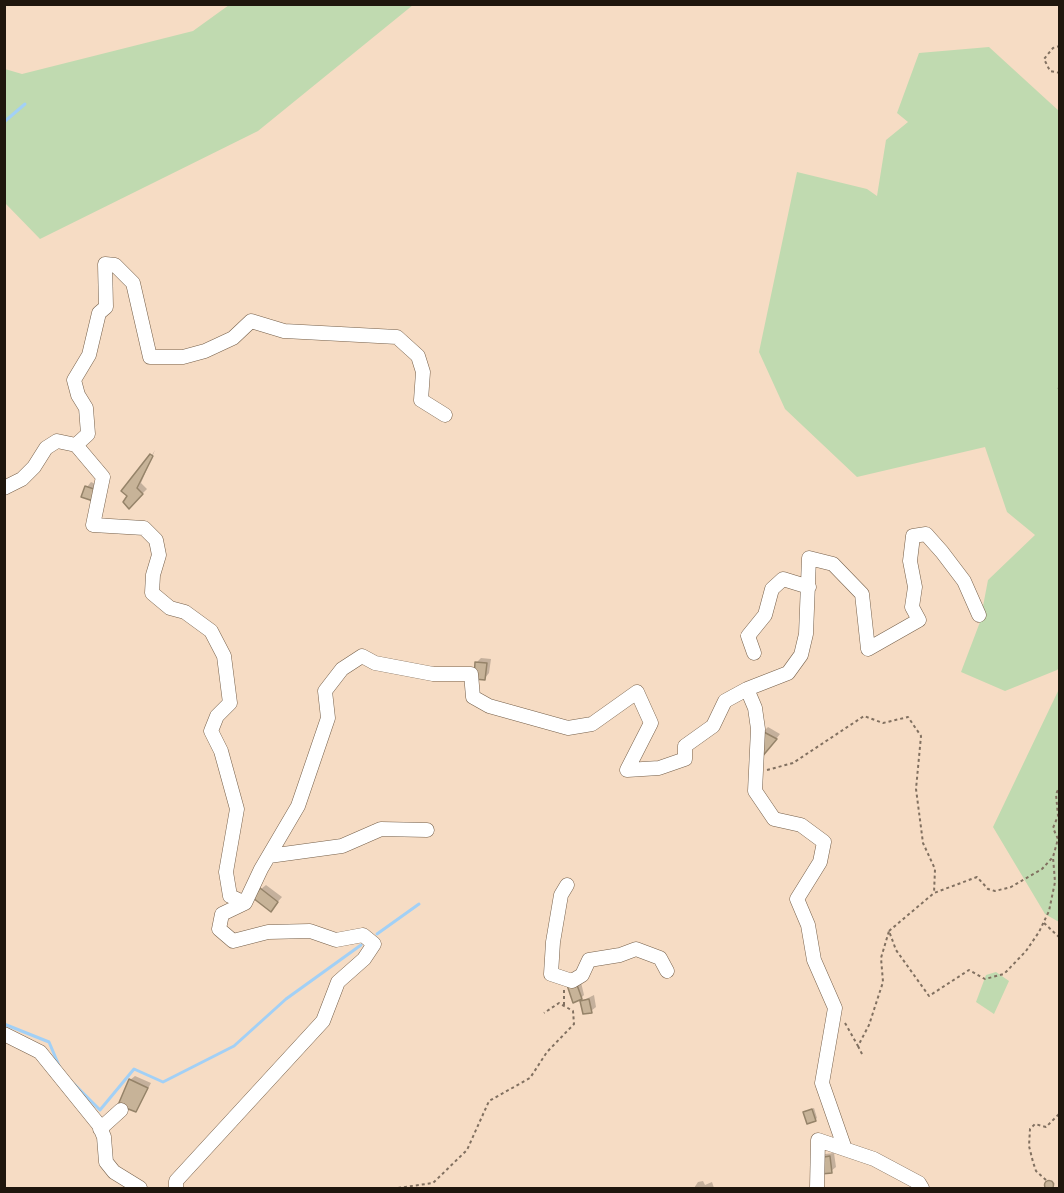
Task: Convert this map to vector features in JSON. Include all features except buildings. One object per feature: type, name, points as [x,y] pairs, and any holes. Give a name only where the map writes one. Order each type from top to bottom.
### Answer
[{"type":"street","points":[[76,445],[88,434],[86,408],[78,395],[74,380],[89,355],[99,313],[106,307],[105,264],[115,265],[133,283],[150,357],[183,357],[205,351],[233,338],[250,321],[284,331],[397,337],[418,356],[423,372],[421,400],[445,415]]},
{"type":"street","points":[[4,488],[22,479],[46,448],[57,441],[76,445],[103,477],[93,525],[144,528],[156,540],[159,555],[153,575],[152,593],[170,608],[185,612],[211,631],[224,656],[230,703],[217,716],[211,731],[221,751],[237,809],[226,872],[230,896],[245,903]]},
{"type":"street","points":[[176,1188],[176,1181],[323,1021],[338,982],[364,959],[374,944],[363,935],[336,939],[310,931],[268,932],[232,941],[219,929],[222,914],[245,903],[298,806],[328,718],[325,692],[342,669],[362,656],[375,663],[433,674],[471,674],[474,697],[489,706],[568,728],[591,724],[637,692],[651,723],[627,770],[660,768],[685,759],[685,746],[713,726],[725,701],[747,689],[788,673],[801,655],[806,634],[809,558],[833,564],[862,594],[868,649],[919,620],[912,607],[915,587],[910,561],[913,536],[926,534],[964,581],[979,615]]},
{"type":"street","points":[[754,653],[748,636],[765,615],[771,590],[783,579],[808,587]]},
{"type":"street","points":[[747,689],[755,708],[758,729],[755,791],[774,819],[801,825],[824,842],[820,862],[797,899],[808,925],[814,960],[835,1008],[822,1083],[845,1149]]},
{"type":"street","points":[[269,856],[342,846],[381,829],[427,830]]},
{"type":"street","points":[[567,885],[561,896],[553,942],[551,974],[572,981],[582,975],[589,960],[620,955],[636,949],[660,958],[667,971]]},
{"type":"street","points":[[4,1034],[40,1052],[100,1129],[106,1162],[114,1172],[140,1188]]},
{"type":"street","points":[[100,1129],[121,1110]]},
{"type":"street","points":[[817,1188],[818,1140],[874,1159],[919,1183],[922,1188]]},
{"type":"path","points":[[1059,46],[1053,48],[1044,59],[1050,71],[1059,73]]},
{"type":"path","points":[[756,773],[793,763],[864,716],[883,723],[908,717],[921,736],[916,789],[924,843],[934,869],[934,893]]},
{"type":"path","points":[[889,930],[896,950],[929,996],[969,970],[985,979],[1004,974],[1026,951],[1044,922],[1055,882],[1053,857],[1058,839],[1053,828],[1058,816],[1056,794],[1059,786]]},
{"type":"path","points":[[858,1046],[869,1025],[883,982],[881,958],[889,930],[934,893],[977,877],[988,889],[995,891],[1011,887],[1042,869],[1053,857]]},
{"type":"path","points":[[1044,922],[1059,938]]},
{"type":"path","points":[[564,1005],[565,980]]},
{"type":"path","points":[[398,1188],[434,1183],[467,1150],[489,1101],[530,1078],[547,1052],[574,1024],[573,1011],[559,1003],[544,1013]]},
{"type":"path","points":[[835,1008],[863,1056]]},
{"type":"path","points":[[1046,1180],[1036,1171],[1033,1162],[1029,1146],[1030,1129],[1035,1124],[1046,1127],[1059,1113]]},
{"type":"green space","points":[[229,5],[413,5],[258,131],[40,239],[5,203],[5,69],[22,74],[193,31]]},
{"type":"green space","points":[[989,47],[1059,111],[1060,667],[1005,691],[961,672],[980,622],[988,580],[1035,535],[1007,512],[985,447],[857,477],[785,409],[759,352],[797,172],[867,189],[877,196],[886,140],[908,122],[897,113],[919,53]]},
{"type":"green space","points":[[1059,689],[1059,922],[1045,914],[993,827]]},
{"type":"green space","points":[[996,972],[1009,981],[994,1014],[976,1002],[986,975]]},
{"type":"waterway","points":[[4,122],[25,104]]},
{"type":"waterway","points":[[377,934],[419,904]]},
{"type":"waterway","points":[[74,1084],[100,1110],[134,1069],[163,1082],[234,1046],[286,999],[361,945]]},
{"type":"waterway","points":[[4,1024],[49,1042],[60,1068]]}]
